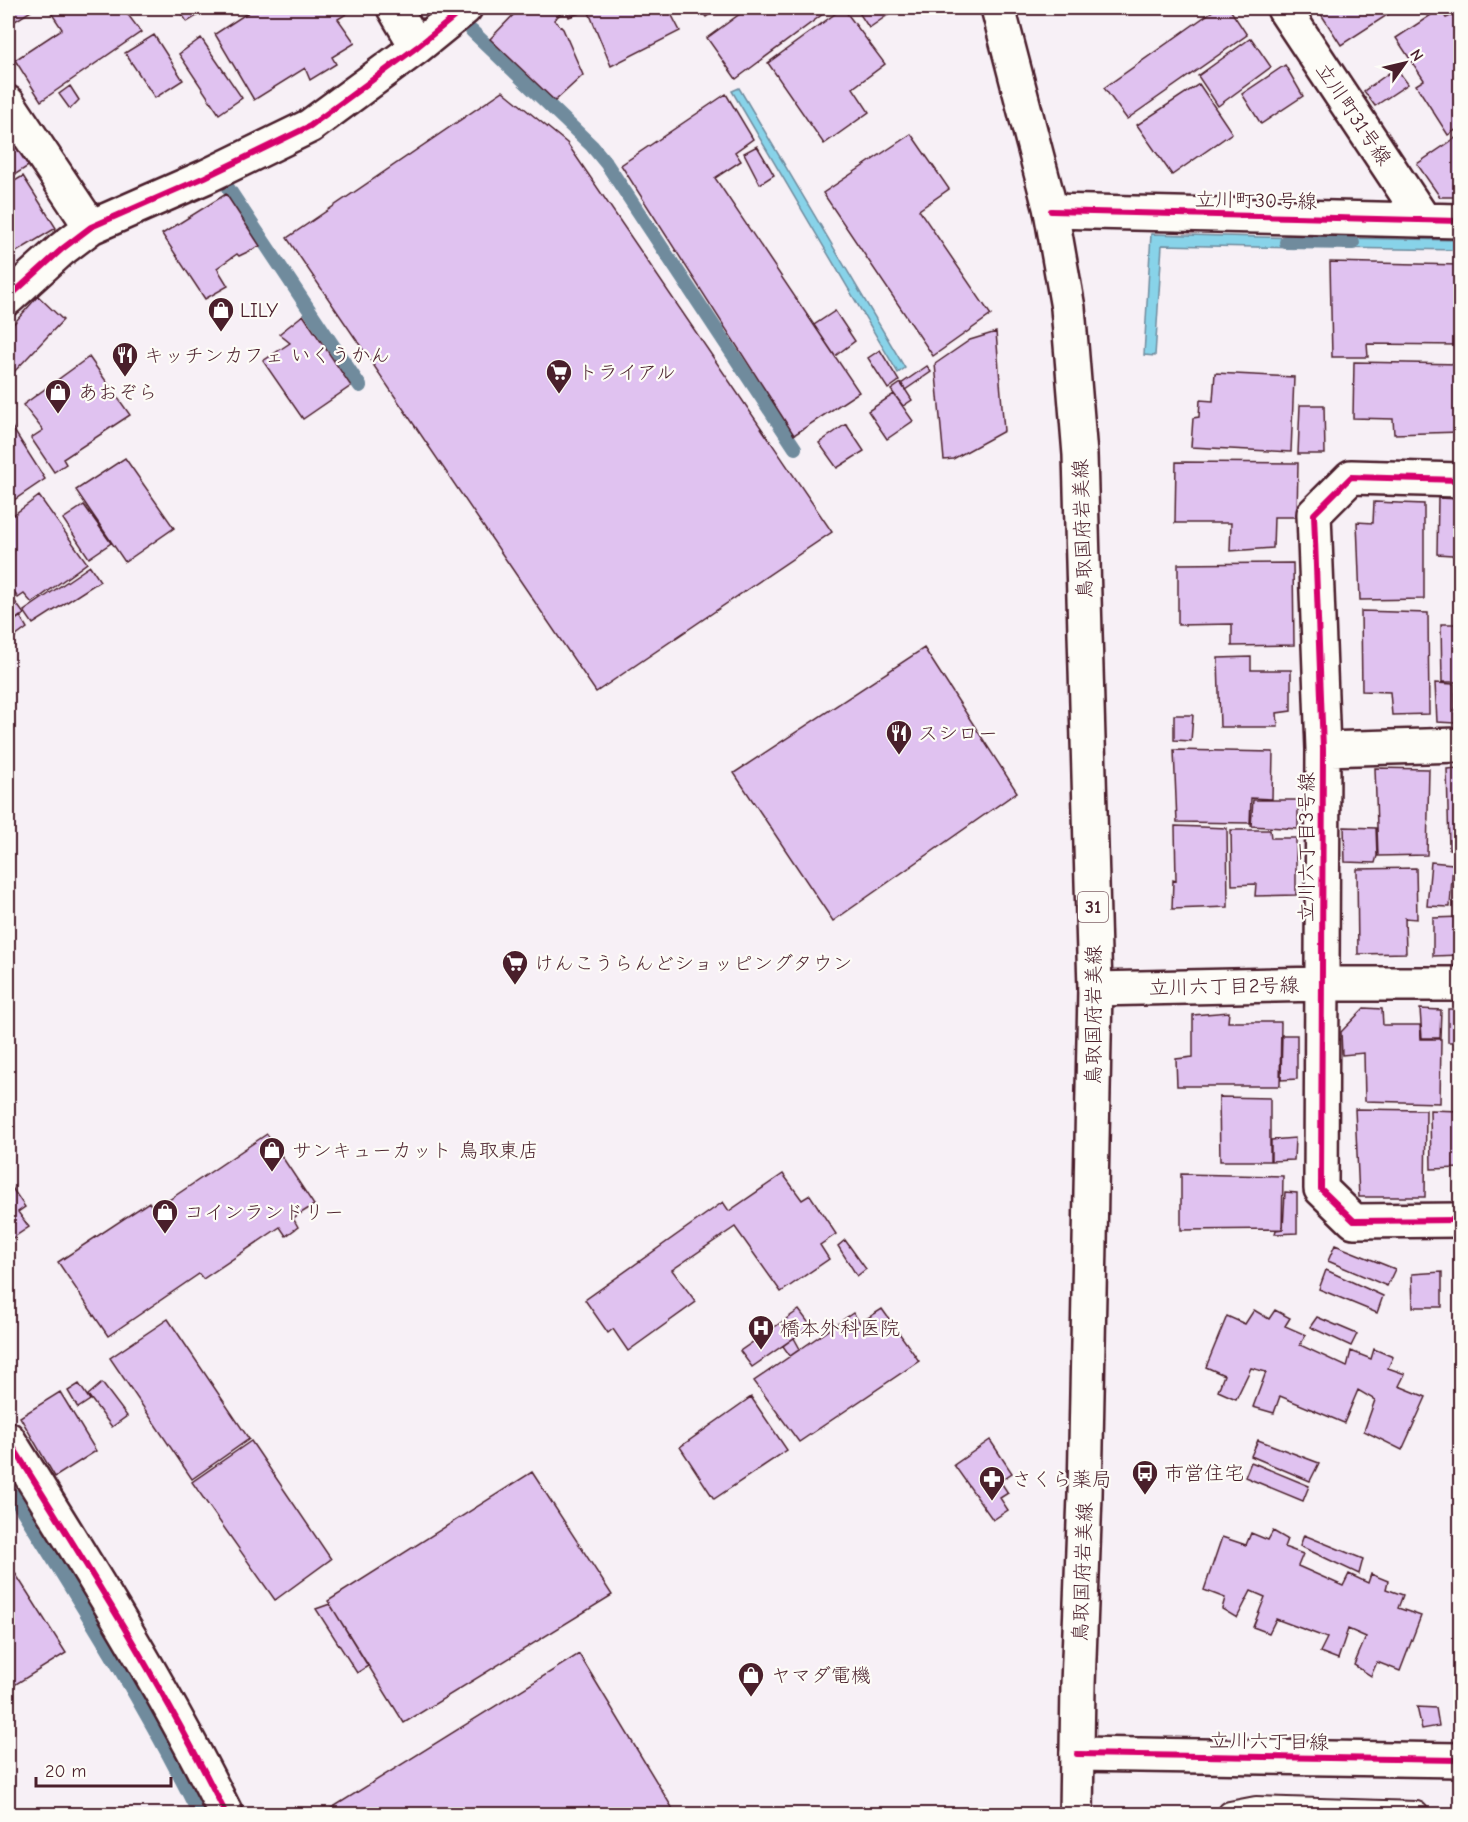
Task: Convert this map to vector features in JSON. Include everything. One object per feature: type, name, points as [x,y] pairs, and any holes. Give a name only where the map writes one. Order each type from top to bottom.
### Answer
[{"type":"street","points":[[394,8],[417,47]]},
{"type":"street","points":[[8,298],[62,249],[92,227],[205,177],[310,126],[417,47],[465,8]]},
{"type":"street","name":"鳥取国府岩美線","points":[[998,8],[1051,211],[1068,308],[1080,444],[1095,989],[1076,1815]]},
{"type":"street","name":"立川町31号線","points":[[1284,8],[1424,220]]},
{"type":"street","points":[[8,103],[92,227]]},
{"type":"street","name":"立川町30号線","points":[[1051,211],[1461,221]]},
{"type":"street","name":"立川六丁目3号線","points":[[1461,480],[1351,477],[1314,514],[1323,749],[1321,1189],[1354,1221],[1461,1220]]},
{"type":"street","points":[[1323,749],[1461,745]]},
{"type":"street","name":"立川六丁目2号線","points":[[1095,989],[1322,984],[1461,984]]},
{"type":"street","points":[[8,1439],[138,1652],[195,1752],[226,1815]]},
{"type":"street","name":"立川六丁目線","points":[[1077,1754],[1461,1760]]},
{"type":"lane","points":[[1230,1815],[1256,1809],[1416,1815]]},
{"type":"water","points":[[739,88],[905,368],[898,373],[732,91]]},
{"type":"water","points":[[1151,234],[1302,238],[1304,248],[1162,245],[1155,356],[1144,355]]},
{"type":"water","points":[[1335,238],[1460,240],[1460,250],[1335,248]]},
{"type":"building","points":[[8,8],[36,8],[12,23],[8,16]]},
{"type":"building","points":[[48,8],[123,8],[141,32],[41,101],[15,60],[62,29]]},
{"type":"building","points":[[178,8],[210,8],[187,22]]},
{"type":"building","points":[[255,8],[356,8],[338,19],[355,43],[332,57],[336,64],[310,80],[305,68],[254,100],[215,34]]},
{"type":"building","points":[[520,8],[554,8],[560,14],[554,20],[563,29],[583,75],[555,101],[490,39]]},
{"type":"building","points":[[567,8],[668,8],[680,31],[611,66],[588,10],[569,17]]},
{"type":"building","points":[[699,8],[719,8],[706,17]]},
{"type":"building","points":[[748,8],[831,8],[736,79],[707,38]]},
{"type":"building","points":[[843,8],[885,64],[853,88],[869,112],[824,144],[768,63]]},
{"type":"building","points":[[856,8],[898,8],[869,28]]},
{"type":"building","points":[[1217,8],[1229,8],[1247,35],[1127,119],[1104,88]]},
{"type":"building","points":[[1317,8],[1398,8],[1341,45]]},
{"type":"building","points":[[1440,9],[1446,18],[1453,15],[1460,26],[1460,127],[1448,135],[1416,85],[1424,80],[1396,38]]},
{"type":"building","points":[[154,35],[183,80],[155,98],[125,53]]},
{"type":"building","points":[[201,38],[242,98],[219,114],[179,54]]},
{"type":"building","points":[[1251,38],[1271,67],[1218,106],[1198,76]]},
{"type":"building","points":[[1285,65],[1303,96],[1261,124],[1242,94]]},
{"type":"building","points":[[1396,68],[1408,84],[1375,106],[1364,91]]},
{"type":"building","points":[[1199,84],[1232,133],[1172,175],[1137,125]]},
{"type":"building","points":[[70,86],[79,100],[70,109],[59,94]]},
{"type":"building","points":[[503,91],[567,143],[832,532],[596,692],[287,238]]},
{"type":"building","points":[[726,94],[753,139],[735,152],[741,161],[715,178],[859,392],[794,435],[621,165]]},
{"type":"building","points":[[8,130],[30,165],[8,179]]},
{"type":"building","points":[[911,134],[949,189],[919,210],[991,315],[933,356],[823,193]]},
{"type":"building","points":[[1460,135],[1460,197],[1440,197],[1417,164]]},
{"type":"building","points":[[757,146],[774,175],[760,184],[744,153]]},
{"type":"building","points":[[23,176],[56,228],[8,257],[8,185]]},
{"type":"building","points":[[226,194],[260,246],[239,256],[237,254],[217,268],[228,286],[205,299],[162,234]]},
{"type":"building","points":[[1330,262],[1460,265],[1460,345],[1367,344],[1368,357],[1332,357]]},
{"type":"building","points":[[38,296],[63,320],[13,373],[8,368],[8,330]]},
{"type":"building","points":[[835,311],[855,341],[835,356],[814,325]]},
{"type":"building","points":[[303,315],[351,386],[303,419],[263,361],[290,343],[279,334]]},
{"type":"building","points":[[996,332],[1004,431],[953,459],[944,460],[935,364],[970,340]]},
{"type":"building","points":[[880,350],[899,381],[888,389],[868,358]]},
{"type":"building","points":[[89,357],[130,415],[63,459],[66,464],[54,472],[31,438],[43,430],[23,405]]},
{"type":"building","points":[[1354,362],[1460,364],[1460,432],[1394,434],[1393,419],[1353,418]]},
{"type":"building","points":[[927,366],[931,372],[905,390],[901,384]]},
{"type":"building","points":[[1215,373],[1294,377],[1291,452],[1191,447],[1193,418],[1199,417],[1200,400],[1213,401]]},
{"type":"building","points":[[901,383],[912,400],[903,406],[891,390]]},
{"type":"building","points":[[894,394],[913,421],[887,439],[868,411]]},
{"type":"building","points":[[1300,405],[1324,405],[1325,454],[1298,454]]},
{"type":"building","points":[[8,421],[45,479],[8,504]]},
{"type":"building","points":[[846,424],[864,451],[837,468],[819,443]]},
{"type":"building","points":[[125,458],[174,528],[125,562],[76,490]]},
{"type":"building","points":[[1176,462],[1298,463],[1297,517],[1274,517],[1273,548],[1230,551],[1231,523],[1175,523]]},
{"type":"building","points":[[39,496],[87,563],[32,603],[24,594],[18,598],[8,584],[8,519]]},
{"type":"building","points":[[1438,498],[1460,499],[1460,563],[1452,555],[1437,554]]},
{"type":"building","points":[[1374,502],[1424,504],[1424,599],[1360,600],[1357,522],[1373,523]]},
{"type":"building","points":[[84,505],[111,543],[89,558],[63,519]]},
{"type":"building","points":[[1293,563],[1294,645],[1232,646],[1232,624],[1178,625],[1178,564]]},
{"type":"building","points":[[90,566],[100,581],[33,624],[24,611]]},
{"type":"building","points":[[8,592],[24,614],[8,625]]},
{"type":"building","points":[[1361,611],[1428,613],[1429,714],[1392,715],[1390,692],[1362,691]]},
{"type":"building","points":[[20,616],[27,628],[8,642],[8,625]]},
{"type":"building","points":[[1441,624],[1460,624],[1460,682],[1442,682]]},
{"type":"building","points":[[924,648],[1017,792],[833,921],[734,773]]},
{"type":"building","points":[[1251,657],[1251,670],[1291,670],[1291,711],[1277,713],[1278,727],[1220,727],[1218,658]]},
{"type":"building","points":[[1435,683],[1454,684],[1455,723],[1437,722]]},
{"type":"building","points":[[1174,715],[1193,715],[1191,741],[1174,740]]},
{"type":"building","points":[[1174,750],[1273,752],[1272,799],[1251,798],[1250,823],[1177,822]]},
{"type":"building","points":[[1375,768],[1429,769],[1427,855],[1378,856]]},
{"type":"building","points":[[1460,768],[1460,850],[1449,849],[1447,769]]},
{"type":"building","points":[[1253,800],[1298,800],[1298,829],[1251,826]]},
{"type":"building","points":[[1175,826],[1227,828],[1228,907],[1172,909],[1173,880],[1176,881]]},
{"type":"building","points":[[1344,827],[1376,828],[1375,863],[1345,862]]},
{"type":"building","points":[[1231,830],[1270,830],[1271,838],[1296,838],[1296,895],[1255,896],[1256,884],[1232,885]]},
{"type":"building","points":[[1431,862],[1453,864],[1450,907],[1427,906]]},
{"type":"building","points":[[1416,868],[1417,919],[1405,918],[1406,953],[1358,954],[1357,869]]},
{"type":"building","points":[[1460,917],[1460,955],[1433,956],[1433,918]]},
{"type":"building","points":[[1364,1008],[1382,1009],[1383,1025],[1420,1025],[1421,1039],[1441,1039],[1440,1103],[1365,1101],[1364,1053],[1342,1055],[1341,1032]]},
{"type":"building","points":[[1420,1009],[1441,1010],[1440,1038],[1422,1038]]},
{"type":"building","points":[[1448,1009],[1460,1009],[1460,1042],[1448,1042]]},
{"type":"building","points":[[1229,1012],[1228,1022],[1281,1022],[1280,1086],[1177,1086],[1176,1059],[1193,1057],[1193,1015]]},
{"type":"building","points":[[1282,1035],[1297,1035],[1297,1079],[1281,1080]]},
{"type":"building","points":[[1219,1097],[1270,1098],[1270,1161],[1220,1161]]},
{"type":"building","points":[[1355,1109],[1426,1110],[1425,1197],[1359,1197]]},
{"type":"building","points":[[1430,1110],[1460,1111],[1460,1168],[1431,1169]]},
{"type":"building","points":[[267,1134],[314,1205],[293,1218],[298,1227],[286,1236],[280,1227],[203,1279],[199,1274],[108,1336],[58,1262],[149,1202],[154,1210]]},
{"type":"building","points":[[1295,1138],[1294,1160],[1271,1161],[1271,1140]]},
{"type":"building","points":[[783,1174],[802,1200],[810,1195],[836,1234],[820,1245],[829,1259],[781,1292],[735,1227],[672,1270],[696,1302],[628,1351],[613,1329],[608,1333],[585,1300],[723,1202],[729,1211]]},
{"type":"building","points":[[1181,1174],[1283,1176],[1282,1229],[1181,1230]]},
{"type":"building","points":[[8,1182],[25,1207],[18,1212],[29,1227],[8,1241]]},
{"type":"building","points":[[1285,1192],[1297,1193],[1297,1233],[1275,1234],[1276,1230],[1283,1229]]},
{"type":"building","points":[[845,1240],[866,1269],[857,1276],[838,1246]]},
{"type":"building","points":[[1335,1245],[1395,1269],[1387,1286],[1328,1261]]},
{"type":"building","points":[[1326,1270],[1383,1296],[1377,1313],[1319,1289]]},
{"type":"building","points":[[1442,1272],[1442,1307],[1413,1307],[1412,1274]]},
{"type":"building","points":[[882,1309],[919,1361],[799,1442],[754,1381],[853,1313],[860,1323]]},
{"type":"building","points":[[799,1310],[811,1326],[752,1367],[740,1351]]},
{"type":"building","points":[[1254,1310],[1269,1319],[1275,1310],[1290,1318],[1285,1326],[1306,1335],[1300,1345],[1347,1367],[1351,1351],[1371,1359],[1374,1349],[1393,1357],[1388,1368],[1405,1374],[1399,1386],[1426,1397],[1402,1450],[1364,1431],[1375,1400],[1358,1390],[1344,1423],[1280,1396],[1274,1413],[1253,1407],[1266,1372],[1251,1368],[1236,1399],[1218,1391],[1224,1375],[1206,1367],[1227,1316],[1245,1324]]},
{"type":"building","points":[[1317,1317],[1357,1334],[1351,1346],[1310,1327]]},
{"type":"building","points":[[168,1319],[249,1439],[192,1479],[110,1358]]},
{"type":"building","points":[[794,1338],[800,1349],[790,1356],[783,1346]]},
{"type":"building","points":[[102,1383],[127,1416],[112,1427],[88,1395]]},
{"type":"building","points":[[79,1384],[90,1400],[78,1408],[68,1391]]},
{"type":"building","points":[[60,1392],[96,1451],[55,1477],[20,1417]]},
{"type":"building","points":[[751,1397],[787,1450],[714,1499],[680,1447]]},
{"type":"building","points":[[990,1440],[1012,1473],[1000,1481],[1008,1493],[1000,1498],[1008,1510],[993,1520],[954,1465]]},
{"type":"building","points":[[1258,1440],[1319,1463],[1310,1481],[1251,1456]]},
{"type":"building","points":[[251,1441],[331,1559],[275,1600],[192,1482]]},
{"type":"building","points":[[1251,1462],[1309,1486],[1303,1501],[1245,1477]]},
{"type":"building","points":[[532,1472],[612,1595],[404,1723],[328,1601]]},
{"type":"building","points":[[1273,1531],[1287,1539],[1284,1547],[1303,1554],[1298,1566],[1343,1586],[1349,1574],[1368,1583],[1371,1574],[1388,1581],[1386,1589],[1403,1595],[1398,1608],[1421,1616],[1400,1671],[1377,1662],[1371,1676],[1354,1665],[1366,1637],[1348,1629],[1338,1659],[1320,1652],[1327,1638],[1276,1619],[1269,1633],[1253,1627],[1265,1597],[1251,1591],[1237,1618],[1222,1609],[1225,1598],[1204,1590],[1222,1537],[1246,1545],[1251,1533],[1268,1540]]},
{"type":"building","points":[[1304,1535],[1363,1559],[1359,1574],[1300,1546]]},
{"type":"building","points":[[8,1562],[66,1653],[8,1689]]},
{"type":"building","points":[[330,1604],[368,1666],[357,1673],[316,1609]]},
{"type":"building","points":[[579,1654],[676,1814],[322,1814]]},
{"type":"building","points":[[1417,1707],[1436,1708],[1439,1726],[1422,1729]]},
{"type":"waterway","points":[[472,31],[592,146],[606,163],[795,448]]},
{"type":"waterway","points":[[228,188],[360,386]]},
{"type":"waterway","points":[[1286,242],[1353,243]]},
{"type":"waterway","points":[[13,1495],[134,1692],[199,1814]]},
{"type":"cycle path","points":[[8,298],[62,249],[91,227],[205,177],[310,126],[417,47],[465,8]]},
{"type":"cycle path","points":[[1051,211],[1460,221]]},
{"type":"cycle path","points":[[1460,480],[1351,477],[1314,514],[1323,749],[1321,1189],[1354,1221],[1460,1220]]},
{"type":"cycle path","points":[[8,1439],[94,1577],[149,1671],[226,1814]]},
{"type":"cycle path","points":[[1077,1754],[1460,1760]]},
{"type":"place","name":"LILY","points":[[221,333]]},
{"type":"place","name":"キッチンカフェ いくうかん","points":[[125,378]]},
{"type":"place","name":"トライアル","points":[[559,395]]},
{"type":"place","name":"あおぞら","points":[[58,415]]},
{"type":"place","name":"スシロー","points":[[899,756]]},
{"type":"place","name":"けんこうらんどショッピングタウン","points":[[515,986]]},
{"type":"place","name":"サンキューカット 鳥取東店","points":[[272,1173]]},
{"type":"place","name":"コインランドリー","points":[[165,1235]]},
{"type":"place","name":"橋本外科医院","points":[[761,1351]]},
{"type":"place","name":"市営住宅","points":[[1145,1496]]},
{"type":"place","name":"さくら薬局","points":[[992,1502]]},
{"type":"place","name":"ヤマダ電機","points":[[751,1698]]}]
